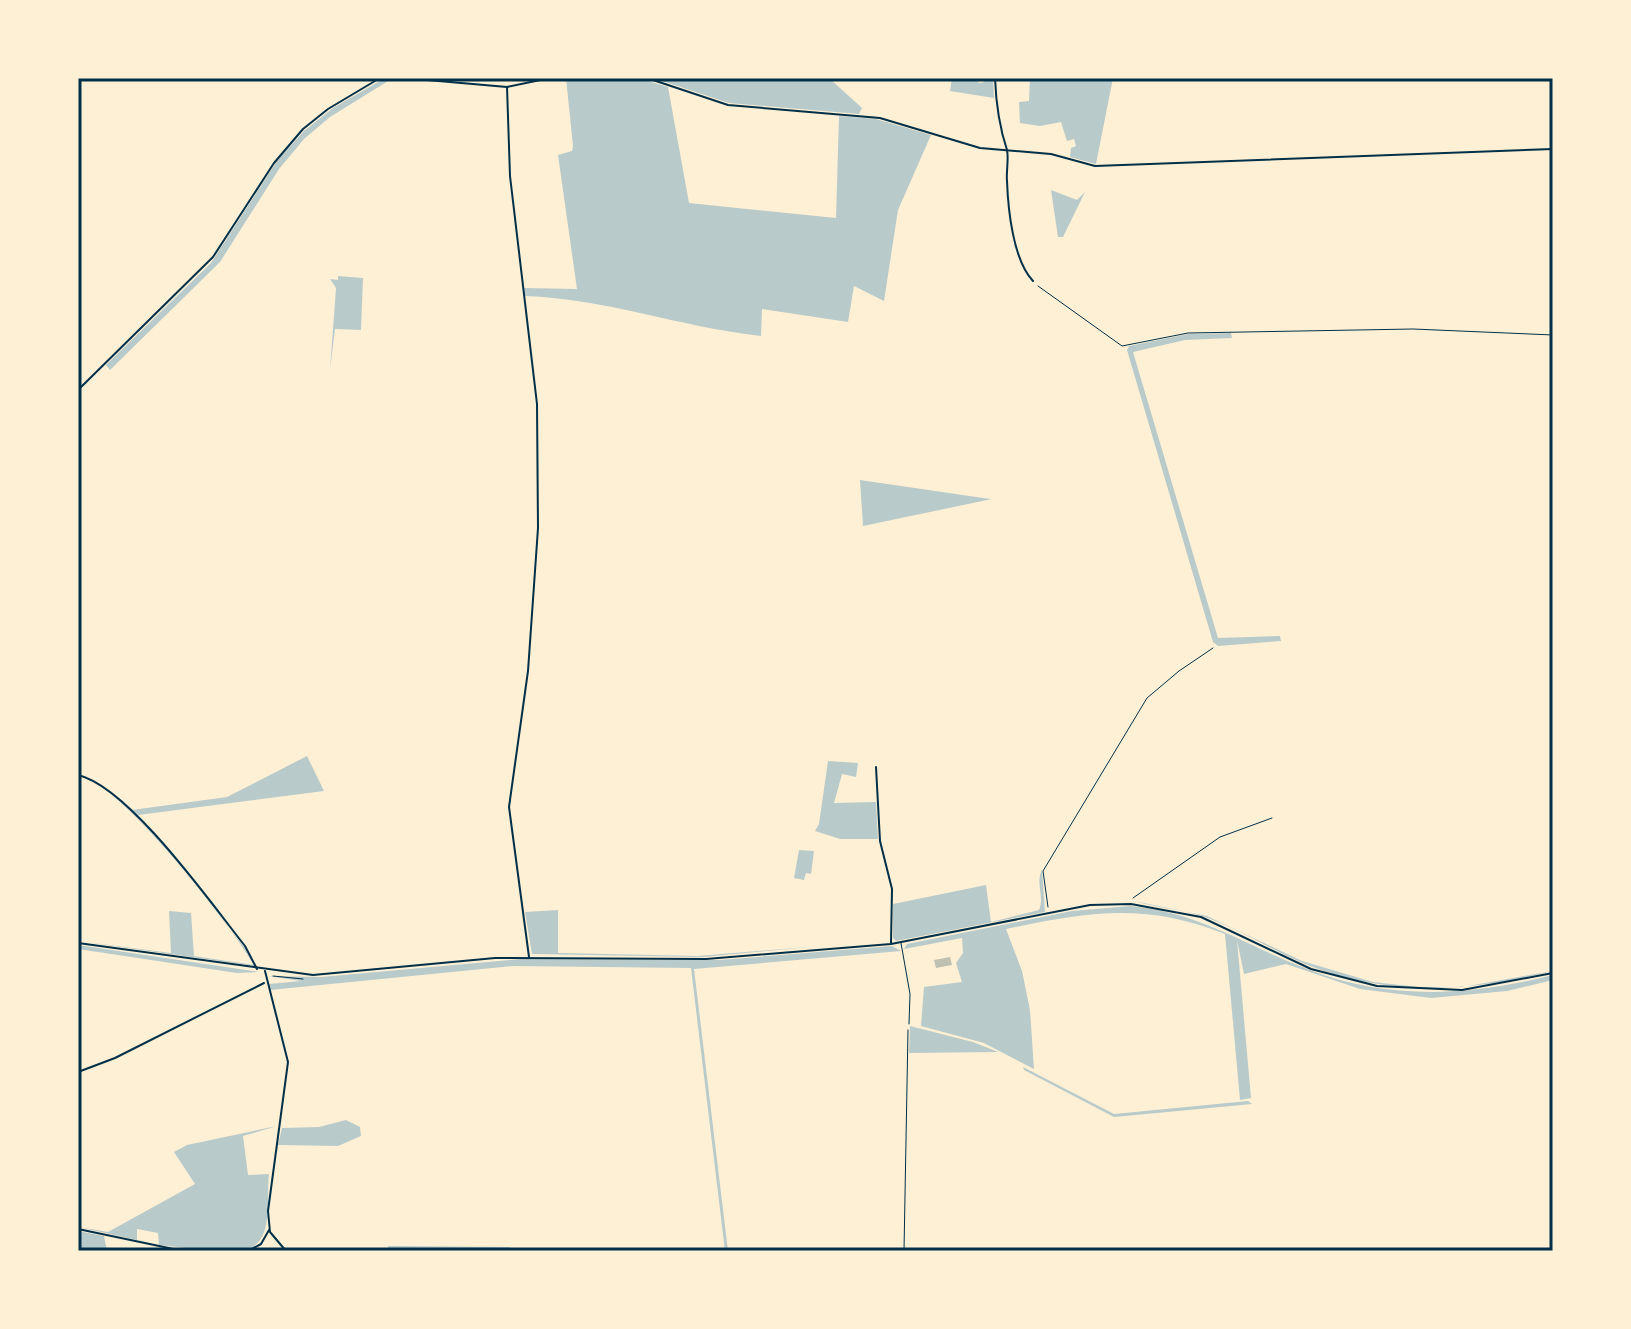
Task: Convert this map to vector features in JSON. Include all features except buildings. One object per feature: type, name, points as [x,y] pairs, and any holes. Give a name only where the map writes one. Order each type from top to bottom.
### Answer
[{"type":"street","points":[[78,390],[213,257],[274,163],[303,129],[328,109],[380,78]]},
{"type":"street","points":[[404,78],[507,87],[550,78]]},
{"type":"street","points":[[647,78],[728,105],[880,118],[980,148],[1007,148],[1055,155],[1095,166],[1553,149]]},
{"type":"street","points":[[995,78],[998,127],[1007,148],[1007,185],[1015,232],[1025,271],[1033,281]]},
{"type":"street","points":[[507,87],[510,176],[537,404],[538,528],[528,671],[509,807],[529,957]]},
{"type":"street","points":[[876,767],[880,841],[892,889],[891,944]]},
{"type":"street","points":[[78,775],[98,781],[136,815],[245,946],[257,969]]},
{"type":"street","points":[[78,943],[265,971],[313,975],[529,957],[706,959],[902,945],[1090,905],[1131,904],[1201,917],[1285,957],[1342,978],[1418,991],[1484,988],[1553,973]]},
{"type":"street","points":[[248,1251],[261,1244],[269,1229],[269,1196],[288,1061],[265,971]]},
{"type":"street","points":[[78,1072],[115,1058],[158,1033],[266,982]]},
{"type":"street","points":[[78,1229],[183,1251]]},
{"type":"street","points":[[269,1229],[286,1251]]},
{"type":"lane","points":[[902,945],[909,991],[909,1024]]},
{"type":"path","points":[[1033,281],[1122,346],[1188,333],[1413,329],[1553,335]]},
{"type":"path","points":[[1049,914],[1043,871],[1147,698],[1213,648]]},
{"type":"path","points":[[1131,904],[1141,890],[1216,839],[1272,818]]},
{"type":"path","points":[[904,1251],[909,1024]]},
{"type":"shaded area","points":[[385,78],[393,78],[330,117],[304,139],[279,169],[220,262],[110,370],[106,365],[211,263],[277,161],[304,131],[333,108]]},
{"type":"shaded area","points":[[566,78],[639,78],[668,87],[689,203],[836,218],[839,116],[876,119],[931,135],[898,210],[884,301],[854,286],[848,322],[762,309],[761,336],[585,302],[525,296],[524,288],[577,289],[558,155],[572,151],[573,146]]},
{"type":"shaded area","points":[[653,78],[829,78],[862,108],[859,114],[729,103]]},
{"type":"shaded area","points":[[952,78],[976,78],[979,83],[984,82],[984,78],[993,78],[994,98],[950,91]]},
{"type":"shaded area","points":[[1030,78],[1113,78],[1096,164],[1070,157],[1071,148],[1076,146],[1074,139],[1067,141],[1061,122],[1040,126],[1020,123],[1019,102],[1029,101]]},
{"type":"shaded area","points":[[1051,190],[1077,200],[1085,192],[1063,237],[1058,237]]},
{"type":"shaded area","points":[[338,276],[363,278],[361,330],[335,329],[330,370],[336,288],[330,279],[338,280]]},
{"type":"shaded area","points":[[1231,333],[1232,338],[1185,340],[1133,352],[1218,638],[1280,636],[1281,641],[1218,646],[1213,642],[1127,350],[1129,346],[1188,334]]},
{"type":"shaded area","points":[[860,480],[990,499],[992,499],[863,526]]},
{"type":"shaded area","points":[[307,756],[324,791],[138,815],[132,810],[227,797]]},
{"type":"shaded area","points":[[828,761],[858,763],[856,777],[842,774],[834,803],[876,802],[878,839],[840,839],[815,831],[819,824]]},
{"type":"shaded area","points":[[97,783],[137,816],[197,886],[137,818]]},
{"type":"shaded area","points":[[799,850],[814,851],[811,874],[806,873],[804,880],[794,878]]},
{"type":"shaded area","points":[[1042,870],[1045,912],[896,941],[893,938],[893,904],[986,885],[991,922],[1039,910]]},
{"type":"shaded area","points":[[1134,901],[1207,916],[1227,925],[1187,912]]},
{"type":"shaded area","points":[[1131,906],[1202,923],[1307,969],[1368,986],[1430,992],[1491,987],[1553,975],[1553,980],[1507,991],[1431,998],[1360,989],[1286,964],[1244,974],[1237,940],[1251,1098],[1240,1100],[1225,934],[1168,917],[1116,913],[1064,918],[1006,929],[1022,971],[1030,1010],[1034,1069],[984,1043],[921,1026],[924,987],[962,982],[956,963],[963,953],[962,938],[904,949],[907,944],[1072,911]]},
{"type":"shaded area","points":[[558,910],[558,953],[698,956],[820,946],[703,957],[532,954],[525,912]]},
{"type":"shaded area","points":[[169,911],[191,913],[194,956],[254,965],[228,926],[255,966],[78,941],[171,953]]},
{"type":"shaded area","points":[[1242,932],[1302,961],[1373,982],[1451,987],[1428,988],[1397,986],[1366,982],[1305,964]]},
{"type":"shaded area","points":[[78,945],[259,972],[237,973],[78,949]]},
{"type":"shaded area","points":[[892,946],[901,951],[694,969],[728,1251],[725,1251],[691,968],[513,966],[270,990],[269,984],[301,981],[268,976],[321,977],[521,959],[720,960]]},
{"type":"shaded area","points":[[1553,971],[1522,978],[1470,986]]},
{"type":"shaded area","points":[[910,1026],[973,1042],[998,1052],[909,1053]]},
{"type":"shaded area","points":[[1023,1067],[1114,1114],[1248,1101],[1252,1104],[1114,1117]]},
{"type":"shaded area","points":[[346,1120],[360,1127],[361,1136],[338,1146],[278,1145],[282,1128],[319,1127]]},
{"type":"shaded area","points":[[277,1126],[243,1136],[248,1175],[269,1174],[266,1225],[263,1235],[251,1248],[213,1251],[159,1245],[158,1233],[137,1229],[137,1240],[78,1227],[108,1232],[195,1184],[174,1152],[187,1145]]},
{"type":"shaded area","points":[[78,1231],[104,1236],[107,1251],[78,1251]]},
{"type":"shaded area","points":[[388,1246],[510,1247],[510,1251],[388,1251]]}]
